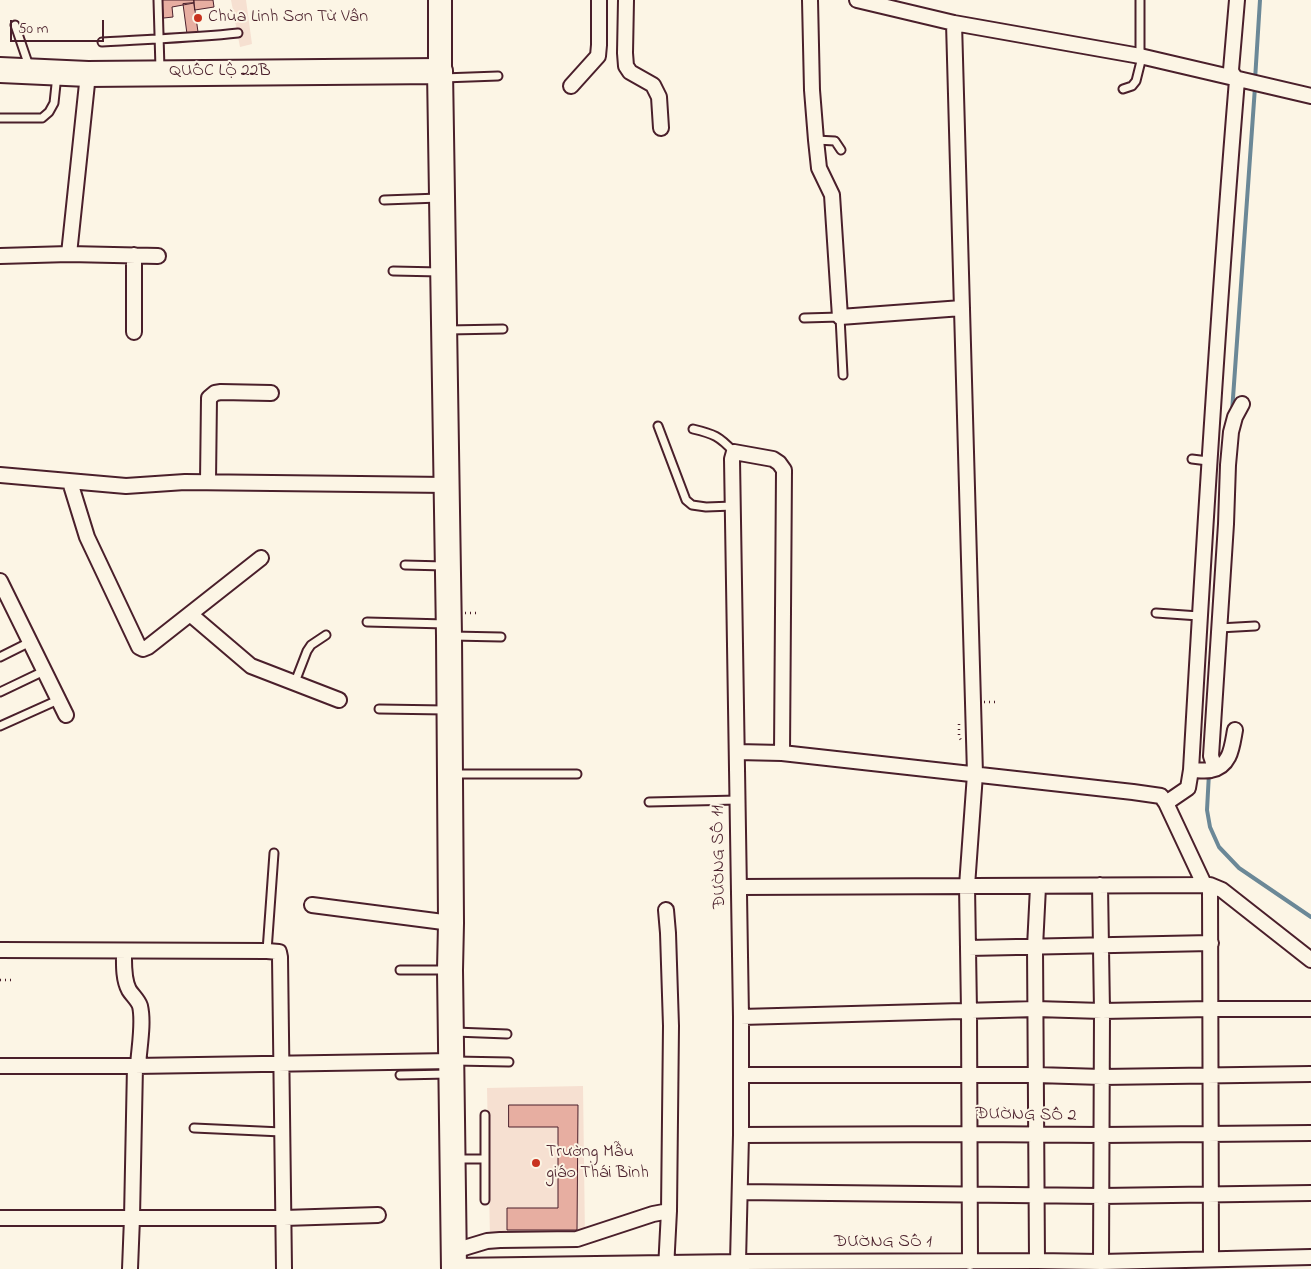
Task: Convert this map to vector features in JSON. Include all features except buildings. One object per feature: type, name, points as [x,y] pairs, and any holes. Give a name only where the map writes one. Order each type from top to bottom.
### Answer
[{"type":"highway","name":"QUỐC LỘ 22B","points":[[0,70],[88,74],[160,72],[440,74]]},
{"type":"highway","points":[[440,74],[450,710],[450,970],[454,1262]]},
{"type":"main road","points":[[440,0],[440,74]]},
{"type":"street","points":[[571,86],[598,56],[599,0]]},
{"type":"street","points":[[626,0],[626,66],[630,72],[653,85],[659,97],[661,128]]},
{"type":"street","points":[[810,0],[812,90],[816,140],[819,168],[832,195],[840,317],[962,308]]},
{"type":"street","points":[[856,0],[954,23],[1141,56],[1311,96]]},
{"type":"street","points":[[1236,0],[1230,70],[1241,81]]},
{"type":"street","points":[[954,23],[975,774],[967,886],[970,1262]]},
{"type":"street","points":[[69,254],[88,74]]},
{"type":"street","points":[[1205,769],[1199,616],[1224,240],[1241,81]]},
{"type":"street","points":[[0,256],[69,254],[158,256]]},
{"type":"street","points":[[134,255],[134,332]]},
{"type":"street","points":[[208,482],[209,398],[215,393],[221,392],[271,393]]},
{"type":"street","points":[[1166,803],[1186,791],[1213,762],[1211,756],[1231,432],[1235,417],[1242,404]]},
{"type":"street","points":[[734,452],[773,459],[784,470],[782,753]]},
{"type":"street","name":"ĐƯỜNG SỐ 11","points":[[734,452],[732,459],[741,1017],[738,1262]]},
{"type":"street","points":[[0,475],[126,486],[166,482],[446,485]]},
{"type":"street","points":[[70,482],[87,537],[139,647],[143,649],[261,558]]},
{"type":"street","points":[[0,581],[4,598],[30,642],[66,716]]},
{"type":"street","points":[[190,614],[251,666],[262,672],[295,682],[339,700]]},
{"type":"street","points":[[1205,769],[1225,762],[1231,754],[1234,730]]},
{"type":"street","points":[[737,752],[782,753],[1161,796],[1207,885],[1211,1008],[1211,1259]]},
{"type":"street","points":[[1100,885],[1102,1011],[1101,1262]]},
{"type":"street","points":[[740,887],[1207,885],[1222,890],[1311,960]]},
{"type":"street","points":[[1037,1261],[1035,947],[1038,886]]},
{"type":"street","points":[[312,905],[451,923]]},
{"type":"street","points":[[666,910],[671,1026],[669,1210],[666,1266]]},
{"type":"street","points":[[968,948],[1210,943]]},
{"type":"street","points":[[0,950],[279,952],[284,1269]]},
{"type":"street","points":[[124,950],[126,982],[129,990],[139,1003],[141,1022],[137,1066],[130,1269]]},
{"type":"street","points":[[741,1017],[1036,1009],[1102,1011],[1211,1008],[1311,1009]]},
{"type":"street","points":[[0,1066],[282,1063],[452,1068]]},
{"type":"street","points":[[741,1075],[1036,1075],[1102,1077],[1311,1074]]},
{"type":"street","name":"ĐƯỜNG SỐ 2","points":[[741,1135],[1036,1134],[1102,1136],[1311,1133]]},
{"type":"street","points":[[740,1192],[1102,1196],[1311,1192]]},
{"type":"street","points":[[454,1262],[487,1241],[577,1238],[669,1210]]},
{"type":"street","points":[[0,1218],[284,1218],[378,1215]]},
{"type":"street","name":"ĐƯỜNG SỐ 1","points":[[454,1262],[666,1266],[738,1262],[1101,1262],[1311,1258]]},
{"type":"lane","points":[[158,0],[160,72]]},
{"type":"lane","points":[[1123,89],[1132,86],[1136,81],[1141,56],[1140,0]]},
{"type":"lane","points":[[15,24],[30,71]]},
{"type":"lane","points":[[102,42],[238,33]]},
{"type":"lane","points":[[0,118],[42,118],[49,112],[54,103],[58,73]]},
{"type":"lane","points":[[440,74],[498,76]]},
{"type":"lane","points":[[816,140],[835,141],[842,150]]},
{"type":"lane","points":[[384,200],[442,198]]},
{"type":"lane","points":[[393,271],[443,272]]},
{"type":"lane","points":[[804,318],[840,317],[843,375]]},
{"type":"lane","points":[[444,330],[503,330]]},
{"type":"lane","points":[[658,426],[686,500],[692,505],[706,507],[733,506]]},
{"type":"lane","points":[[693,429],[710,433],[722,439],[734,452]]},
{"type":"lane","points":[[1192,460],[1208,461]]},
{"type":"lane","points":[[405,565],[448,566]]},
{"type":"lane","points":[[1156,613],[1199,616]]},
{"type":"lane","points":[[367,622],[501,637]]},
{"type":"lane","points":[[1218,628],[1255,626]]},
{"type":"lane","points":[[295,682],[307,651],[316,640],[326,635]]},
{"type":"lane","points":[[0,657],[30,642]]},
{"type":"lane","points":[[0,692],[44,671]]},
{"type":"lane","points":[[0,726],[58,700]]},
{"type":"lane","points":[[379,709],[450,710]]},
{"type":"lane","points":[[450,774],[577,774]]},
{"type":"lane","points":[[649,802],[738,800]]},
{"type":"lane","points":[[267,951],[274,853]]},
{"type":"lane","points":[[400,970],[450,970]]},
{"type":"lane","points":[[452,1032],[507,1034]]},
{"type":"lane","points":[[400,1075],[509,1062]]},
{"type":"lane","points":[[484,1115],[485,1200]]},
{"type":"lane","points":[[194,1128],[282,1132]]},
{"type":"lane","points":[[453,1159],[485,1160]]},
{"type":"path","points":[[0,980],[13,980]]},
{"type":"shaded area","points":[[231,0],[246,0],[252,44],[240,47]]},
{"type":"shaded area","name":"Trường Mẫu giáo Thái Bình","points":[[583,1086],[585,1238],[490,1239],[487,1088]]},
{"type":"waterway","points":[[1255,80],[1260,0]]},
{"type":"waterway","points":[[1232,412],[1255,87]]},
{"type":"waterway","points":[[1209,773],[1207,810],[1210,827],[1219,847],[1239,868],[1311,917]]},
{"type":"place","name":"Chùa Linh Sơn Từ Vân","points":[[198,18]]},
{"type":"place","name":"Trường Mẫu giáo Thái Bình","points":[[536,1163]]}]
